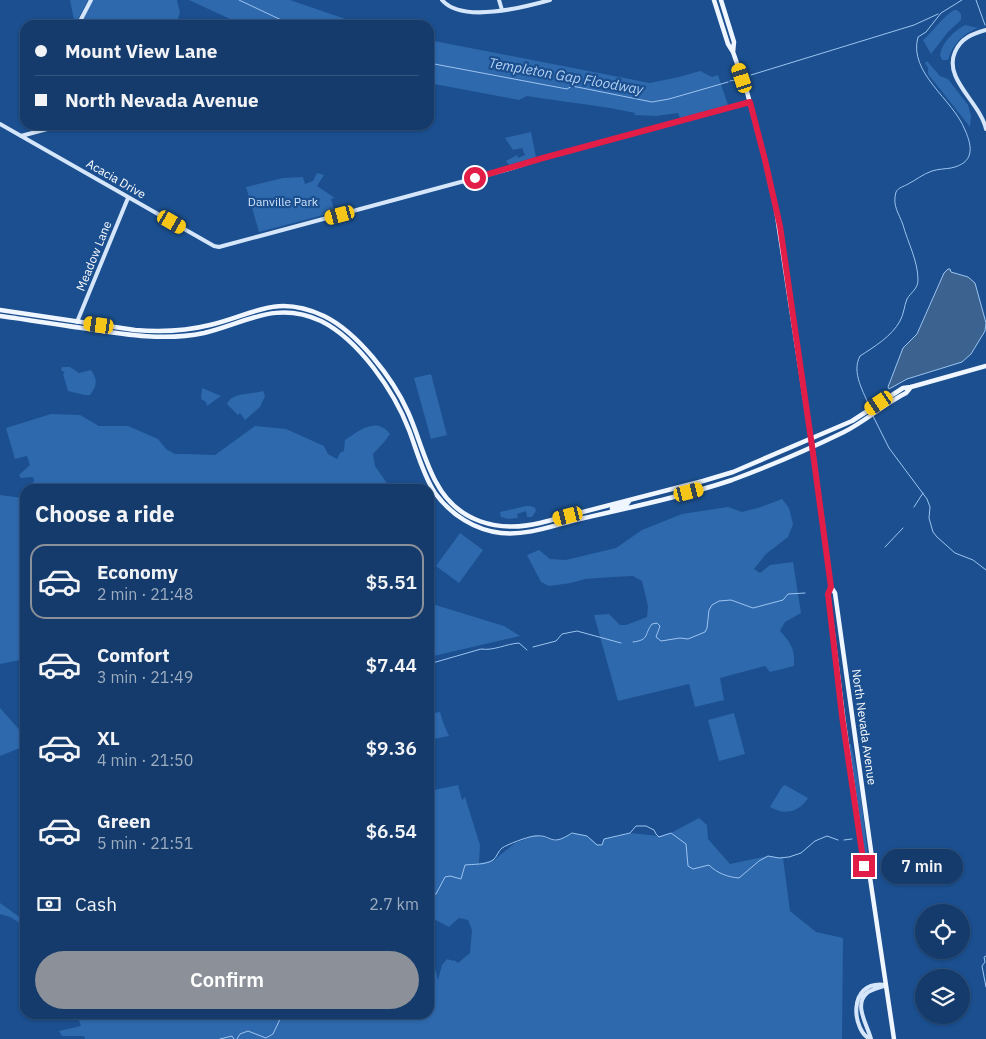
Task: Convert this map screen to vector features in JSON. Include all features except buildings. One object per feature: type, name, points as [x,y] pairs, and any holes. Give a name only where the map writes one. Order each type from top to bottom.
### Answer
[{"type":"main road","name":"North Nevada Avenue","points":[[714,0],[750,102],[778,218],[831,587],[835,593],[870,846],[872,865],[869,871],[894,1039]]},
{"type":"main road","name":"North Nevada Avenue","points":[[721,0],[734,42],[733,52]]},
{"type":"main road","points":[[0,310],[135,330],[171,331],[209,325],[263,308],[292,307],[309,310],[330,319],[344,329],[382,369],[405,406],[436,484],[450,502],[467,515],[489,524],[516,527],[540,523],[718,477],[751,465],[863,417]]},
{"type":"main road","points":[[0,316],[156,337],[203,333],[258,315],[270,313],[291,313],[314,318],[340,334],[382,378],[403,415],[430,484]]},
{"type":"main road","points":[[434,491],[455,515],[481,528],[510,533],[533,530],[658,500],[731,480],[847,430],[863,417],[906,393],[911,387],[985,366]]},
{"type":"main road","points":[[594,516],[627,504],[630,500]]},
{"type":"main road","points":[[630,500],[634,502],[658,500]]},
{"type":"main road","name":"North Nevada Avenue","points":[[831,587],[828,594],[842,716],[864,866],[869,871]]},
{"type":"street","points":[[80,20],[90,0]]},
{"type":"street","points":[[442,0],[449,6],[471,12],[512,10],[550,0]]},
{"type":"street","points":[[499,0],[502,10]]},
{"type":"street","points":[[986,30],[970,35],[959,44],[953,56],[952,64],[956,80],[981,113],[986,129]]},
{"type":"street","name":"Acacia Drive","points":[[0,124],[214,246],[224,246],[750,102]]},
{"type":"street","points":[[21,136],[43,130]]},
{"type":"street","name":"Meadow Lane","points":[[77,322],[128,198]]},
{"type":"street","points":[[871,1039],[866,1038],[860,1030],[857,1011],[858,998],[867,986],[876,983],[886,985]]},
{"type":"green space","points":[[70,0],[88,0],[78,20],[74,20]]},
{"type":"green space","points":[[93,0],[177,0],[180,13],[179,20],[83,20]]},
{"type":"green space","points":[[189,0],[290,0],[348,20],[232,20]]},
{"type":"green space","points":[[954,10],[961,14],[961,20],[948,32],[931,54],[923,40]]},
{"type":"green space","points":[[965,25],[978,28],[959,40],[948,60],[942,60],[941,50],[946,41]]},
{"type":"green space","points":[[434,41],[650,83],[700,71],[712,77],[718,75],[728,105],[680,118],[678,113],[656,116],[634,115],[635,113],[527,96],[519,100],[434,84]]},
{"type":"green space","points":[[927,61],[940,76],[948,79],[968,105],[971,116],[970,127],[928,74],[928,68],[925,63]]},
{"type":"green space","points":[[531,132],[536,157],[509,165],[506,161],[517,155],[518,158],[525,155],[522,148],[513,150],[505,138]]},
{"type":"green space","name":"Danville Park","points":[[317,173],[324,175],[317,186],[335,198],[331,199],[335,212],[259,232],[246,187],[283,178],[303,177],[305,184],[313,181]]},
{"type":"green space","points":[[62,367],[70,367],[79,373],[91,370],[96,383],[90,395],[68,391],[63,374],[65,373],[61,370]]},
{"type":"green space","points":[[431,374],[447,435],[431,439],[414,378]]},
{"type":"green space","points":[[202,388],[221,396],[207,406],[206,402],[201,399]]},
{"type":"green space","points":[[263,391],[265,396],[260,407],[245,420],[240,413],[238,415],[227,404],[233,397]]},
{"type":"green space","points":[[51,414],[80,415],[99,426],[128,426],[158,439],[166,449],[175,454],[215,455],[255,426],[286,429],[324,446],[328,454],[337,459],[340,453],[344,451],[345,440],[362,429],[379,426],[390,434],[373,454],[375,466],[388,484],[32,484],[33,477],[21,478],[19,475],[30,465],[27,456],[15,459],[6,428]]},
{"type":"green space","points":[[0,495],[20,498],[20,660],[0,664]]},
{"type":"green space","points":[[782,499],[789,508],[793,524],[788,537],[766,554],[754,569],[760,573],[770,565],[793,562],[801,613],[785,622],[780,631],[791,647],[794,655],[794,666],[770,672],[765,666],[720,678],[724,700],[695,707],[689,684],[618,701],[594,615],[609,614],[620,625],[626,625],[647,617],[648,606],[642,581],[633,576],[613,577],[585,579],[549,586],[541,582],[527,555],[539,550],[550,559],[566,560],[616,548],[642,530],[682,514],[728,507],[742,512]]},
{"type":"green space","points":[[526,506],[535,508],[536,511],[532,517],[527,517],[526,511],[517,514],[518,518],[508,519],[501,517],[500,512]]},
{"type":"green space","points":[[460,533],[483,550],[459,583],[436,566]]},
{"type":"green space","points":[[434,605],[504,626],[520,636],[434,656]]},
{"type":"green space","points":[[0,708],[20,730],[20,748],[0,756]]},
{"type":"green space","points":[[440,712],[449,736],[434,739],[434,713]]},
{"type":"green space","points":[[734,713],[745,754],[719,761],[708,720]]},
{"type":"green space","points":[[849,744],[851,744],[859,782],[868,864],[866,863]]},
{"type":"green space","points":[[458,785],[462,800],[465,797],[480,845],[479,863],[494,860],[515,843],[536,835],[555,841],[572,834],[579,834],[602,845],[604,839],[630,833],[659,836],[671,833],[699,818],[707,825],[708,839],[730,864],[768,856],[783,858],[790,911],[816,932],[843,938],[842,1039],[85,1039],[84,1036],[62,1036],[59,1031],[81,1026],[79,1019],[434,1019],[434,965],[438,980],[442,965],[447,959],[458,963],[470,953],[472,930],[468,920],[459,918],[449,927],[434,919],[434,790]]},
{"type":"green space","points":[[785,785],[808,798],[800,807],[786,812],[770,807]]},
{"type":"green space","points":[[0,903],[20,917],[20,923],[10,917],[0,914]]},
{"type":"shaded area","points":[[948,269],[951,272],[968,277],[975,283],[986,323],[985,331],[971,354],[962,362],[907,379],[889,389],[888,387],[903,348],[917,334],[944,273]]},
{"type":"waterway","name":"Templeton Gap Floodway","points":[[239,0],[281,20]]},
{"type":"waterway","points":[[870,408],[858,376],[857,369],[860,356],[882,341],[897,326],[907,299],[918,283],[915,259],[895,205],[896,192],[929,172],[959,166],[968,159],[970,154],[965,130],[951,107],[925,74],[919,62],[917,50],[918,37],[926,32],[941,13],[962,0]]},
{"type":"waterway","points":[[976,0],[985,25]]},
{"type":"waterway","name":"Templeton Gap Floodway","points":[[751,75],[914,25],[938,14]]},
{"type":"waterway","name":"Templeton Gap Floodway","points":[[434,64],[567,89],[572,86],[652,102],[728,82]]},
{"type":"waterway","name":"Templeton Gap Floodway","points":[[730,81],[735,80]]},
{"type":"waterway","points":[[873,416],[889,448],[927,499],[930,507],[929,518],[933,532],[955,553],[973,560],[986,570]]},
{"type":"waterway","points":[[914,507],[923,493]]},
{"type":"waterway","points":[[885,547],[903,528]]},
{"type":"waterway","points":[[633,642],[642,640],[652,624],[657,623],[660,626],[656,637],[661,641],[680,638],[688,639],[705,632],[709,610],[712,605],[719,601],[731,600],[753,608],[783,600],[788,594],[805,593]]},
{"type":"waterway","points":[[533,647],[556,641],[562,634],[577,631],[621,643]]},
{"type":"waterway","points":[[434,663],[481,649],[519,643],[527,650]]},
{"type":"waterway","points":[[434,894],[436,894],[445,877],[450,876],[461,879],[465,865],[490,862],[502,848],[532,836],[559,840],[572,833],[587,836],[597,845],[602,845],[604,839],[630,833],[636,826],[646,826],[654,830],[659,837],[671,833],[686,844],[688,866],[693,869],[709,865],[722,874],[739,878],[768,856],[779,858],[801,853],[815,841],[827,836],[838,840]]},
{"type":"waterway","points":[[844,840],[852,839]]},
{"type":"waterway","points":[[986,956],[982,966],[986,987]]},
{"type":"waterway","points":[[237,1039],[240,1034],[248,1031],[266,1038],[273,1034],[280,1019]]},
{"type":"waterway","points":[[220,1039],[232,1036],[234,1039]]},
{"type":"route","points":[[475,178],[750,102],[773,192],[781,238],[831,587],[828,594],[842,716],[864,866]]}]
